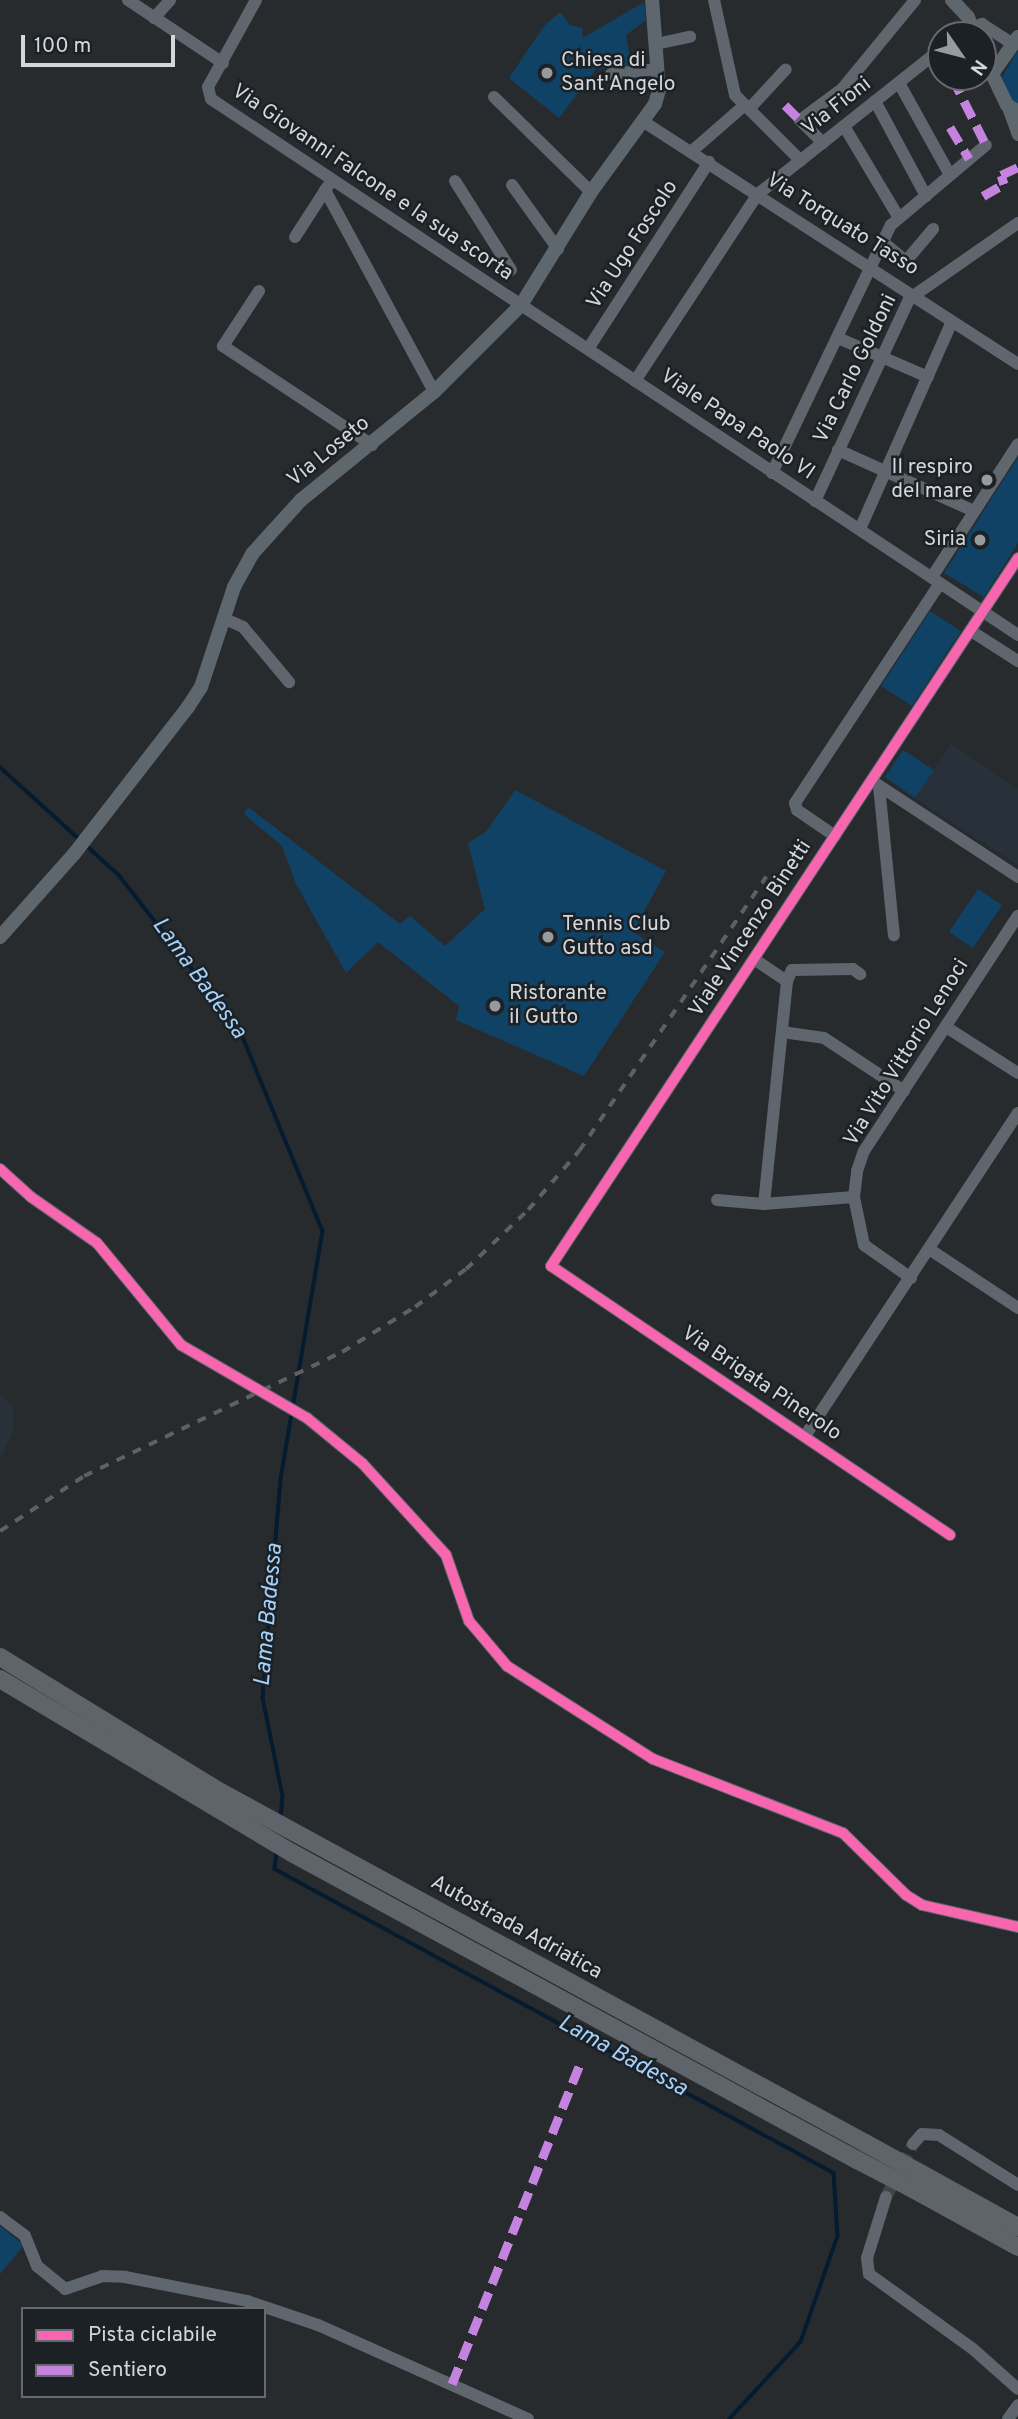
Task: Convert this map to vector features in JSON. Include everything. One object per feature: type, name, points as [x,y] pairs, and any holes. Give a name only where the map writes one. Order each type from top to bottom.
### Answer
[{"type":"highway","name":"Autostrada Adriatica","points":[[0,1657],[292,1853],[916,2181],[1018,2227]]},
{"type":"highway","name":"Autostrada Adriatica","points":[[0,1679],[211,1797],[302,1836],[861,2152]]},
{"type":"highway","name":"Autostrada Adriatica","points":[[916,2181],[1018,2246]]},
{"type":"main road","name":"Via Loseto","points":[[0,937],[74,853],[136,776],[201,687],[223,618],[243,570],[275,527],[301,499],[372,445],[434,392],[521,305],[591,192],[645,122],[659,90],[652,0]]},
{"type":"main road","points":[[952,0],[963,21]]},
{"type":"main road","points":[[997,67],[1016,40]]},
{"type":"main road","points":[[997,82],[1013,108]]},
{"type":"street","points":[[128,0],[223,63],[256,0]]},
{"type":"street","points":[[155,18],[170,0]]},
{"type":"street","points":[[714,0],[730,83],[747,107],[801,161]]},
{"type":"street","points":[[823,143],[800,120],[842,89],[915,0]]},
{"type":"street","points":[[997,30],[1016,40]]},
{"type":"street","points":[[656,44],[690,37]]},
{"type":"street","name":"Via Fioni","points":[[635,381],[758,194],[927,60]]},
{"type":"street","name":"Via Giovanni Falcone e la sua scorta","points":[[223,63],[208,87],[211,99],[329,185],[521,305]]},
{"type":"street","points":[[611,74],[658,69]]},
{"type":"street","points":[[692,151],[747,107],[786,69]]},
{"type":"street","points":[[899,83],[950,175]]},
{"type":"street","points":[[494,97],[591,192]]},
{"type":"street","points":[[875,101],[926,196]]},
{"type":"street","points":[[1013,108],[1018,135]]},
{"type":"street","name":"Via Torquato Tasso","points":[[645,122],[915,294],[1018,364]]},
{"type":"street","points":[[844,126],[899,218]]},
{"type":"street","points":[[772,472],[883,242],[899,218],[986,145]]},
{"type":"street","name":"Via Ugo Foscolo","points":[[588,349],[709,162]]},
{"type":"street","points":[[456,181],[511,271]]},
{"type":"street","points":[[295,237],[329,185],[434,392]]},
{"type":"street","points":[[512,185],[558,249]]},
{"type":"street","points":[[915,294],[1018,223]]},
{"type":"street","points":[[883,242],[906,261],[933,229]]},
{"type":"street","points":[[259,291],[223,346],[372,445]]},
{"type":"street","points":[[504,294],[510,316]]},
{"type":"street","name":"Via Carlo Goldoni","points":[[816,500],[915,294]]},
{"type":"street","name":"Viale Papa Paolo VI","points":[[521,305],[1018,635]]},
{"type":"street","points":[[860,529],[952,321]]},
{"type":"street","points":[[838,338],[928,377]]},
{"type":"street","points":[[835,836],[797,810],[795,803],[936,580],[974,511],[1018,445]]},
{"type":"street","points":[[838,450],[974,511]]},
{"type":"street","name":"Viale Vincenzo Binetti","points":[[551,1266],[835,836],[876,784],[1018,558]]},
{"type":"street","points":[[223,618],[243,627],[289,682]]},
{"type":"street","points":[[971,631],[1018,661]]},
{"type":"street","points":[[876,784],[1018,877]]},
{"type":"street","points":[[876,784],[894,935]]},
{"type":"street","name":"Via Vito Vittorio Lenoci","points":[[911,1278],[864,1245],[854,1196],[864,1151],[1018,916]]},
{"type":"street","points":[[754,959],[787,981]]},
{"type":"street","points":[[764,1204],[787,981],[792,970],[853,968],[860,974]]},
{"type":"street","points":[[946,1027],[1018,1073]]},
{"type":"street","points":[[782,1032],[824,1038],[904,1091]]},
{"type":"street","points":[[805,1436],[1018,1112]]},
{"type":"street","points":[[0,1169],[31,1197],[97,1242],[181,1345],[307,1419],[363,1464],[446,1555],[473,1629],[516,1673],[653,1759],[843,1833],[906,1895],[922,1905],[1018,1927]]},
{"type":"street","points":[[717,1200],[764,1204],[854,1196]]},
{"type":"street","points":[[929,1249],[1014,1306],[1018,1290]]},
{"type":"street","name":"Via Brigata Pinerolo","points":[[551,1266],[950,1535]]},
{"type":"street","points":[[913,2144],[922,2134],[939,2135],[1018,2185]]},
{"type":"street","points":[[886,2197],[867,2258],[869,2274],[973,2349],[1018,2389]]},
{"type":"street","points":[[0,2217],[25,2236],[37,2266],[65,2289],[102,2276],[125,2277],[247,2301],[265,2307]]},
{"type":"street","points":[[266,2307],[318,2325],[528,2419]]},
{"type":"street","points":[[1008,2419],[1018,2405]]},
{"type":"shaded area","points":[[644,2],[646,20],[626,35],[631,66],[596,69],[559,118],[509,78],[544,26],[560,12],[570,25],[582,28],[583,38]]},
{"type":"shaded area","points":[[1018,50],[1018,104],[1009,98],[1002,77]]},
{"type":"shaded area","points":[[1018,457],[1018,543],[984,597],[944,573]]},
{"type":"shaded area","points":[[930,611],[961,631],[912,706],[881,686]]},
{"type":"shaded area","points":[[951,744],[1018,789],[1018,865],[915,798]]},
{"type":"shaded area","points":[[903,750],[934,770],[915,798],[885,777]]},
{"type":"shaded area","name":"Tennis Club Gutto asd","points":[[515,790],[666,871],[633,932],[665,952],[584,1076],[456,1020],[459,1006],[378,942],[346,973],[296,884],[282,846],[244,814],[248,807],[400,924],[410,916],[445,946],[485,909],[468,843],[486,832]]},
{"type":"shaded area","points":[[978,889],[1002,905],[973,948],[949,932]]},
{"type":"shaded area","points":[[0,1394],[14,1408],[13,1431],[0,1460]]},
{"type":"shaded area","points":[[0,2226],[24,2245],[0,2274]]},
{"type":"waterway","name":"Lama Badessa","points":[[0,767],[79,839]]},
{"type":"waterway","name":"Lama Badessa","points":[[87,846],[119,875],[240,1030],[323,1231],[281,1479],[263,1698],[283,1796],[281,1820]]},
{"type":"waterway","name":"Lama Badessa","points":[[277,1852],[275,1869],[834,2173],[838,2236],[801,2342],[730,2419]]},
{"type":"tunnel","points":[[886,2197],[913,2144]]},
{"type":"railway","points":[[0,1531],[84,1476],[342,1352],[415,1307],[466,1269],[528,1210],[579,1151],[766,877]]},
{"type":"marked path","points":[[959,91],[986,145]]},
{"type":"marked path","points":[[785,105],[800,120]]},
{"type":"marked path","points":[[950,127],[969,159]]},
{"type":"marked path","points":[[983,196],[1004,184],[1001,175],[1018,167]]},
{"type":"marked path","points":[[452,2384],[581,2062]]},
{"type":"cycle path","points":[[950,1535],[551,1266],[1018,558]]},
{"type":"cycle path","points":[[0,1169],[31,1197],[97,1243],[181,1345],[307,1418],[363,1464],[446,1555],[469,1621],[507,1666],[653,1759],[843,1833],[906,1895],[922,1905],[1018,1927]]},
{"type":"place","name":"Chiesa di Sant'Angelo","points":[[547,73]]},
{"type":"place","name":"Il respiro del mare","points":[[987,480]]},
{"type":"place","name":"Siria","points":[[980,540]]},
{"type":"place","name":"Tennis Club Gutto asd","points":[[548,937]]},
{"type":"place","name":"Ristorante il Gutto","points":[[495,1006]]}]
